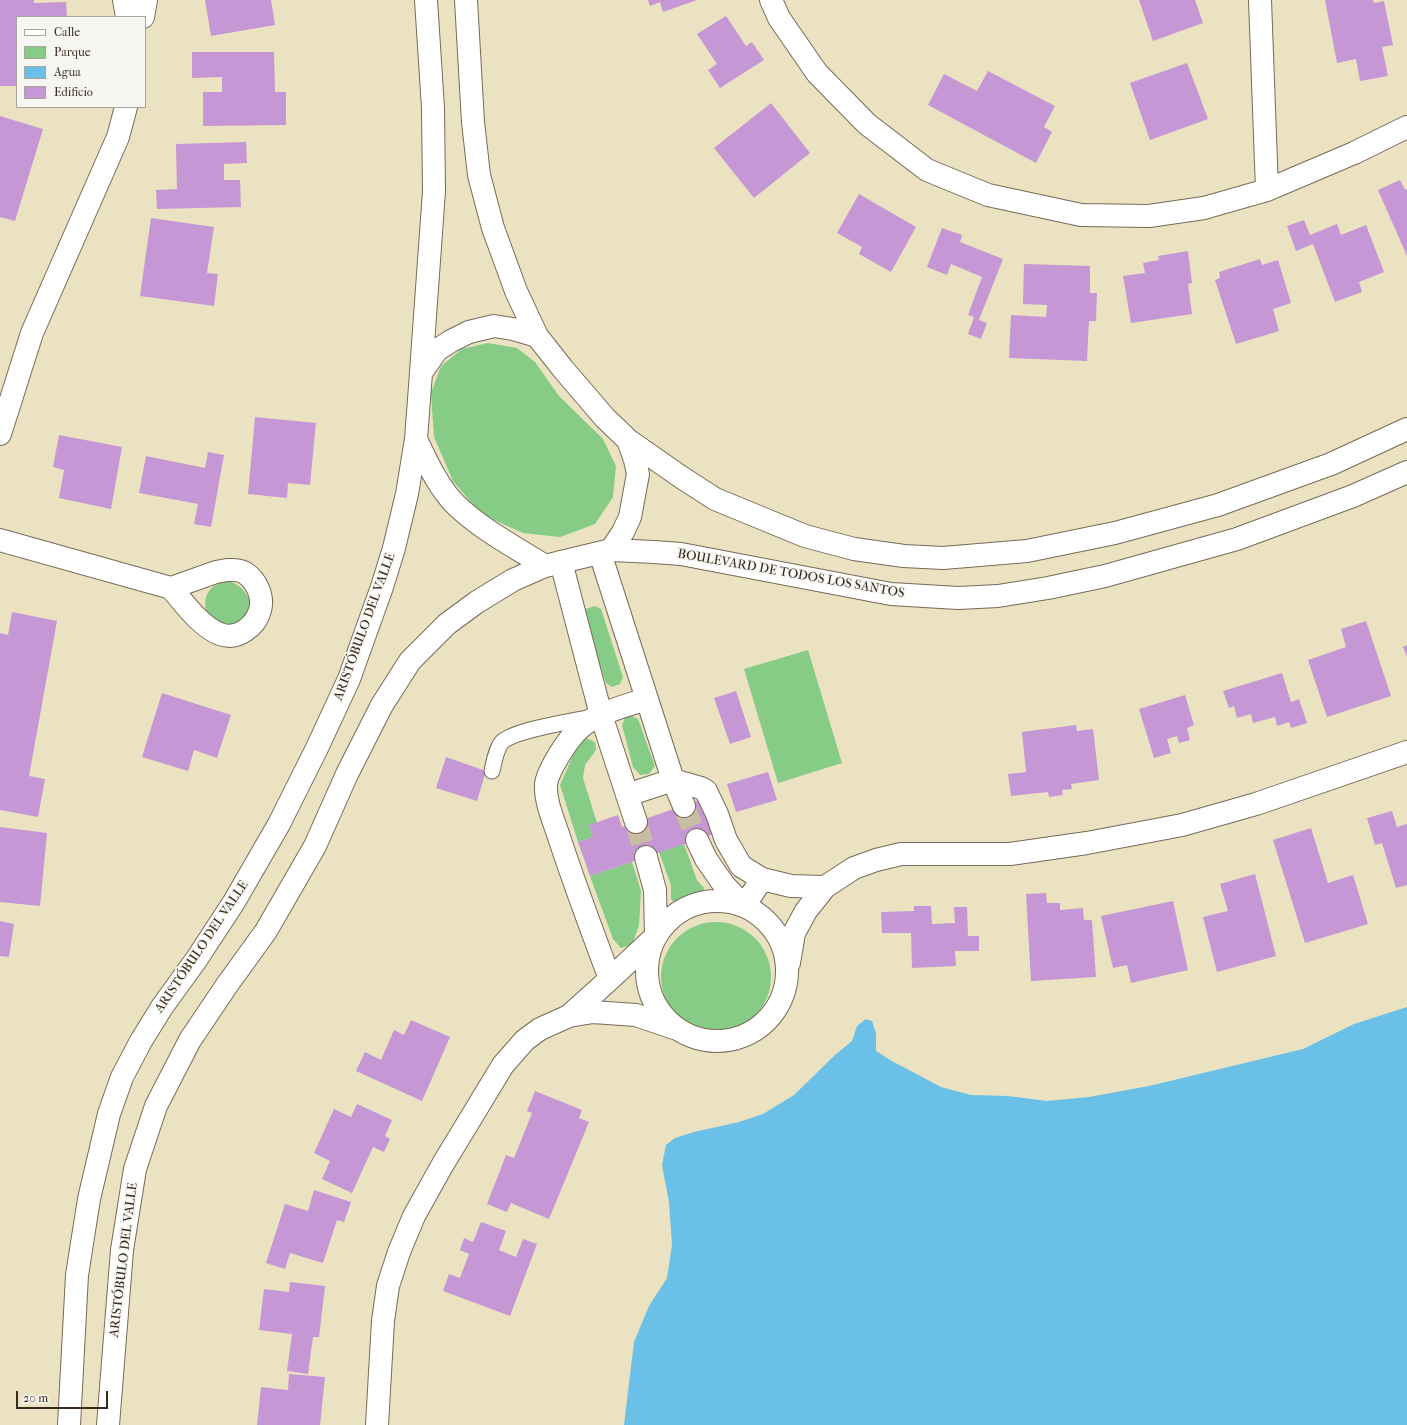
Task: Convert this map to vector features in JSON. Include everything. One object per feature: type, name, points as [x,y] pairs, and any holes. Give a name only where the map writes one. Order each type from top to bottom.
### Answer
[{"type":"street","points":[[124,0],[127,16]]},
{"type":"street","points":[[143,16],[146,0]]},
{"type":"street","points":[[421,373],[434,191],[433,108],[426,0]]},
{"type":"street","points":[[466,0],[473,122],[479,175],[493,228],[516,291],[537,336],[605,418],[628,440],[681,477],[715,498],[805,536],[854,549],[904,556],[943,558],[1027,551],[1115,533],[1218,505],[1331,464],[1407,430]]},
{"type":"street","points":[[771,0],[779,18],[817,73],[867,124],[927,170],[988,195],[1081,215],[1149,216],[1204,208],[1267,190],[1354,153],[1407,127]]},
{"type":"street","points":[[1260,0],[1267,190]]},
{"type":"street","points":[[0,434],[32,333],[118,137],[126,108]]},
{"type":"street","points":[[421,373],[437,350],[469,332],[494,326],[513,329],[537,336]]},
{"type":"street","name":"ARISTÓBULO DEL VALLE","points":[[68,1425],[77,1275],[89,1199],[108,1114],[122,1076],[141,1041],[162,1007],[196,960],[234,902],[279,824],[349,679],[382,587],[394,548],[407,494],[416,439],[421,373]]},
{"type":"street","points":[[416,439],[434,476],[455,504],[480,525],[553,564],[636,822]]},
{"type":"street","points":[[628,440],[638,474],[630,516],[623,532],[606,552],[646,699],[673,780],[684,806]]},
{"type":"street","name":"BOULEVARD DE TODOS LOS SANTOS","points":[[553,564],[606,552],[654,552],[681,554],[891,594],[958,598],[998,596],[1048,588],[1105,576],[1237,539],[1353,496],[1407,472]]},
{"type":"street","points":[[0,540],[171,588]]},
{"type":"street","name":"ARISTÓBULO DEL VALLE","points":[[108,1425],[124,1243],[135,1170],[156,1106],[190,1040],[270,925],[315,846],[347,774],[382,705],[410,661],[447,624],[477,602],[513,580],[553,564]]},
{"type":"street","points":[[610,980],[572,877],[548,801],[546,784],[550,773],[569,740],[581,727],[601,715],[646,699]]},
{"type":"street","points":[[569,1016],[593,1012],[636,1015],[679,1030],[698,1039],[719,1042],[740,1038],[760,1028],[775,1012],[784,993],[794,933],[806,911],[825,887],[854,868],[876,860],[901,854],[1010,854],[1087,843],[1182,825],[1256,804],[1407,752]]},
{"type":"street","points":[[627,795],[673,780],[692,784],[706,792],[717,814],[726,840],[741,866],[762,879],[791,886],[825,887]]},
{"type":"street","points":[[697,840],[706,859],[724,885],[744,906]]},
{"type":"street","points":[[646,857],[655,890],[656,936],[649,956],[647,977],[652,998],[663,1016],[679,1030]]},
{"type":"street","points":[[744,906],[762,879]]},
{"type":"street","points":[[377,1425],[383,1321],[388,1286],[398,1252],[414,1216],[443,1164],[503,1065],[525,1040],[540,1030],[569,1016],[610,980],[656,936],[668,920],[685,908],[704,902],[724,901],[744,906],[762,916],[776,932],[785,951],[788,972]]},
{"type":"lane","points":[[492,771],[502,743],[510,736],[601,715]]},
{"type":"green space","points":[[488,343],[517,348],[535,362],[559,396],[603,439],[616,466],[613,497],[595,524],[560,537],[523,533],[481,514],[453,481],[434,437],[431,393],[441,366],[462,349]]},
{"type":"green space","points":[[228,581],[234,583],[244,591],[250,603],[250,609],[248,614],[241,621],[228,627],[208,617],[205,604],[208,593],[215,585]]},
{"type":"green space","points":[[595,606],[601,609],[623,677],[620,684],[612,687],[606,683],[583,614],[585,609]]},
{"type":"green space","points":[[808,650],[842,763],[778,783],[744,669]]},
{"type":"green space","points":[[632,716],[638,719],[655,766],[649,774],[640,775],[633,767],[622,725],[625,718]]},
{"type":"green space","points":[[586,738],[595,742],[596,750],[585,765],[583,778],[597,823],[589,825],[593,837],[578,842],[560,785],[577,746]]},
{"type":"green space","points":[[684,844],[697,880],[704,888],[702,894],[674,902],[671,899],[671,885],[659,852]]},
{"type":"green space","points":[[632,862],[641,891],[639,925],[632,945],[621,948],[613,939],[590,876]]},
{"type":"green space","points":[[716,922],[737,926],[747,931],[755,938],[762,946],[767,956],[771,977],[767,998],[762,1008],[755,1016],[747,1023],[737,1028],[716,1032],[695,1028],[685,1023],[677,1016],[670,1008],[665,998],[661,977],[665,956],[670,946],[677,938],[685,931],[695,926]]},
{"type":"water","points":[[1407,1007],[1407,1425],[624,1425],[634,1342],[649,1306],[667,1278],[672,1245],[669,1202],[662,1165],[666,1145],[675,1138],[694,1132],[739,1122],[763,1114],[794,1095],[835,1055],[852,1041],[857,1026],[866,1019],[872,1021],[876,1033],[876,1051],[941,1087],[971,1095],[1008,1096],[1047,1101],[1089,1097],[1149,1086],[1303,1049],[1354,1024]]},
{"type":"building","points":[[0,0],[34,0],[34,3],[66,2],[67,16],[16,16],[16,86],[0,86]]},
{"type":"building","points":[[205,0],[271,0],[275,25],[211,36]]},
{"type":"building","points":[[648,0],[697,0],[663,12],[660,2],[650,6]]},
{"type":"building","points":[[1139,0],[1195,0],[1203,23],[1153,41]]},
{"type":"building","points":[[1325,0],[1373,0],[1374,3],[1384,1],[1393,45],[1382,47],[1388,76],[1360,81],[1356,59],[1337,63]]},
{"type":"building","points":[[726,16],[746,46],[752,42],[764,60],[720,88],[708,70],[717,64],[697,34]]},
{"type":"building","points":[[192,52],[274,52],[275,92],[286,92],[286,125],[203,126],[203,92],[222,92],[222,77],[192,78]]},
{"type":"building","points":[[1187,63],[1208,119],[1150,140],[1130,83]]},
{"type":"building","points":[[988,71],[1055,106],[1044,127],[1052,132],[1036,163],[928,105],[944,74],[977,91]]},
{"type":"building","points":[[771,103],[810,153],[754,198],[714,148]]},
{"type":"building","points":[[0,116],[43,129],[15,221],[0,217]]},
{"type":"building","points":[[246,142],[247,163],[224,164],[224,180],[240,180],[241,207],[157,209],[156,190],[177,189],[176,144]]},
{"type":"building","points":[[1400,180],[1405,190],[1407,189],[1407,256],[1378,190]]},
{"type":"building","points":[[859,194],[916,227],[891,272],[859,254],[862,247],[837,233]]},
{"type":"building","points":[[151,218],[214,227],[207,273],[218,274],[214,306],[140,296]]},
{"type":"building","points":[[1304,220],[1310,235],[1337,224],[1341,235],[1366,225],[1384,272],[1359,282],[1362,292],[1335,302],[1313,244],[1296,251],[1287,226]]},
{"type":"building","points":[[942,228],[962,235],[960,242],[1003,259],[979,320],[987,323],[981,339],[968,334],[974,317],[968,315],[982,277],[951,264],[947,275],[927,267]]},
{"type":"building","points":[[1188,251],[1192,283],[1188,284],[1192,314],[1131,323],[1123,276],[1145,273],[1143,263],[1159,260],[1158,256]]},
{"type":"building","points":[[1260,259],[1262,265],[1278,260],[1291,303],[1273,309],[1279,331],[1236,344],[1215,280],[1220,278],[1219,272]]},
{"type":"building","points":[[1024,264],[1090,266],[1090,293],[1097,293],[1096,321],[1089,321],[1087,361],[1009,358],[1011,315],[1046,317],[1047,305],[1023,304]]},
{"type":"building","points":[[255,417],[316,423],[310,485],[288,483],[287,498],[248,494]]},
{"type":"building","points":[[59,435],[122,447],[111,509],[59,498],[64,470],[53,467]]},
{"type":"building","points":[[208,452],[224,455],[211,527],[194,524],[198,504],[139,493],[146,456],[205,468]]},
{"type":"building","points":[[12,612],[57,621],[29,776],[45,779],[38,817],[0,810],[0,633],[8,635]]},
{"type":"building","points":[[1366,621],[1391,696],[1327,717],[1308,660],[1346,647],[1341,629]]},
{"type":"building","points":[[1407,645],[1407,657],[1403,647]]},
{"type":"building","points":[[1282,673],[1291,702],[1299,699],[1307,723],[1291,728],[1289,722],[1277,726],[1275,717],[1253,723],[1251,714],[1237,718],[1234,706],[1229,708],[1223,691]]},
{"type":"building","points":[[736,691],[751,737],[730,744],[714,698]]},
{"type":"building","points":[[162,693],[231,715],[217,758],[194,750],[188,771],[142,757]]},
{"type":"building","points":[[1185,695],[1194,725],[1187,728],[1190,740],[1179,743],[1177,736],[1167,739],[1171,753],[1154,758],[1139,709]]},
{"type":"building","points":[[1076,725],[1077,731],[1093,729],[1099,780],[1071,784],[1072,789],[1062,790],[1063,795],[1049,797],[1048,792],[1011,796],[1008,774],[1026,772],[1022,732]]},
{"type":"building","points":[[446,757],[486,771],[477,801],[436,788]]},
{"type":"building","points":[[768,772],[777,800],[736,812],[727,784]]},
{"type":"building","points":[[705,798],[717,833],[590,876],[578,842],[593,837],[589,825],[618,815],[622,827]]},
{"type":"building","points":[[1392,811],[1397,827],[1407,824],[1407,885],[1396,888],[1382,843],[1375,845],[1367,818]]},
{"type":"building","points":[[0,827],[47,833],[40,906],[0,902]]},
{"type":"building","points":[[1311,828],[1328,883],[1353,875],[1368,924],[1305,943],[1273,840]]},
{"type":"building","points":[[1255,874],[1276,956],[1217,972],[1203,917],[1228,911],[1220,884]]},
{"type":"building","points":[[1046,893],[1047,903],[1060,903],[1060,910],[1083,908],[1084,920],[1092,920],[1096,977],[1031,981],[1026,894]]},
{"type":"building","points":[[1173,901],[1188,970],[1131,983],[1127,965],[1113,968],[1101,916]]},
{"type":"building","points":[[914,906],[931,906],[932,924],[955,923],[954,907],[967,907],[968,936],[979,936],[979,951],[955,951],[956,966],[912,968],[911,933],[882,933],[881,912],[914,911]]},
{"type":"building","points":[[0,921],[14,924],[9,957],[0,956]]},
{"type":"building","points":[[411,1020],[450,1037],[422,1101],[356,1071],[365,1052],[381,1060],[394,1030],[404,1035]]},
{"type":"building","points":[[535,1091],[582,1110],[579,1118],[589,1122],[549,1219],[511,1203],[507,1212],[487,1204],[506,1155],[514,1158],[532,1113],[527,1111]]},
{"type":"building","points":[[357,1104],[392,1120],[385,1136],[390,1139],[384,1152],[373,1147],[352,1193],[322,1179],[330,1161],[314,1153],[334,1109],[351,1117]]},
{"type":"building","points":[[314,1190],[351,1202],[344,1222],[337,1220],[323,1263],[290,1253],[285,1269],[266,1263],[285,1204],[308,1211]]},
{"type":"building","points":[[481,1222],[506,1231],[499,1250],[516,1257],[523,1239],[537,1244],[510,1316],[443,1291],[449,1274],[460,1278],[469,1254],[460,1250],[464,1238],[473,1242]]},
{"type":"building","points":[[290,1282],[325,1286],[319,1337],[313,1337],[308,1374],[287,1371],[292,1334],[259,1330],[264,1289],[289,1292]]},
{"type":"building","points":[[289,1374],[325,1377],[320,1425],[257,1425],[261,1387],[288,1390]]},
{"type":"tunnel","points":[[684,806],[697,840]]},
{"type":"tunnel","points":[[636,822],[646,857]]}]
